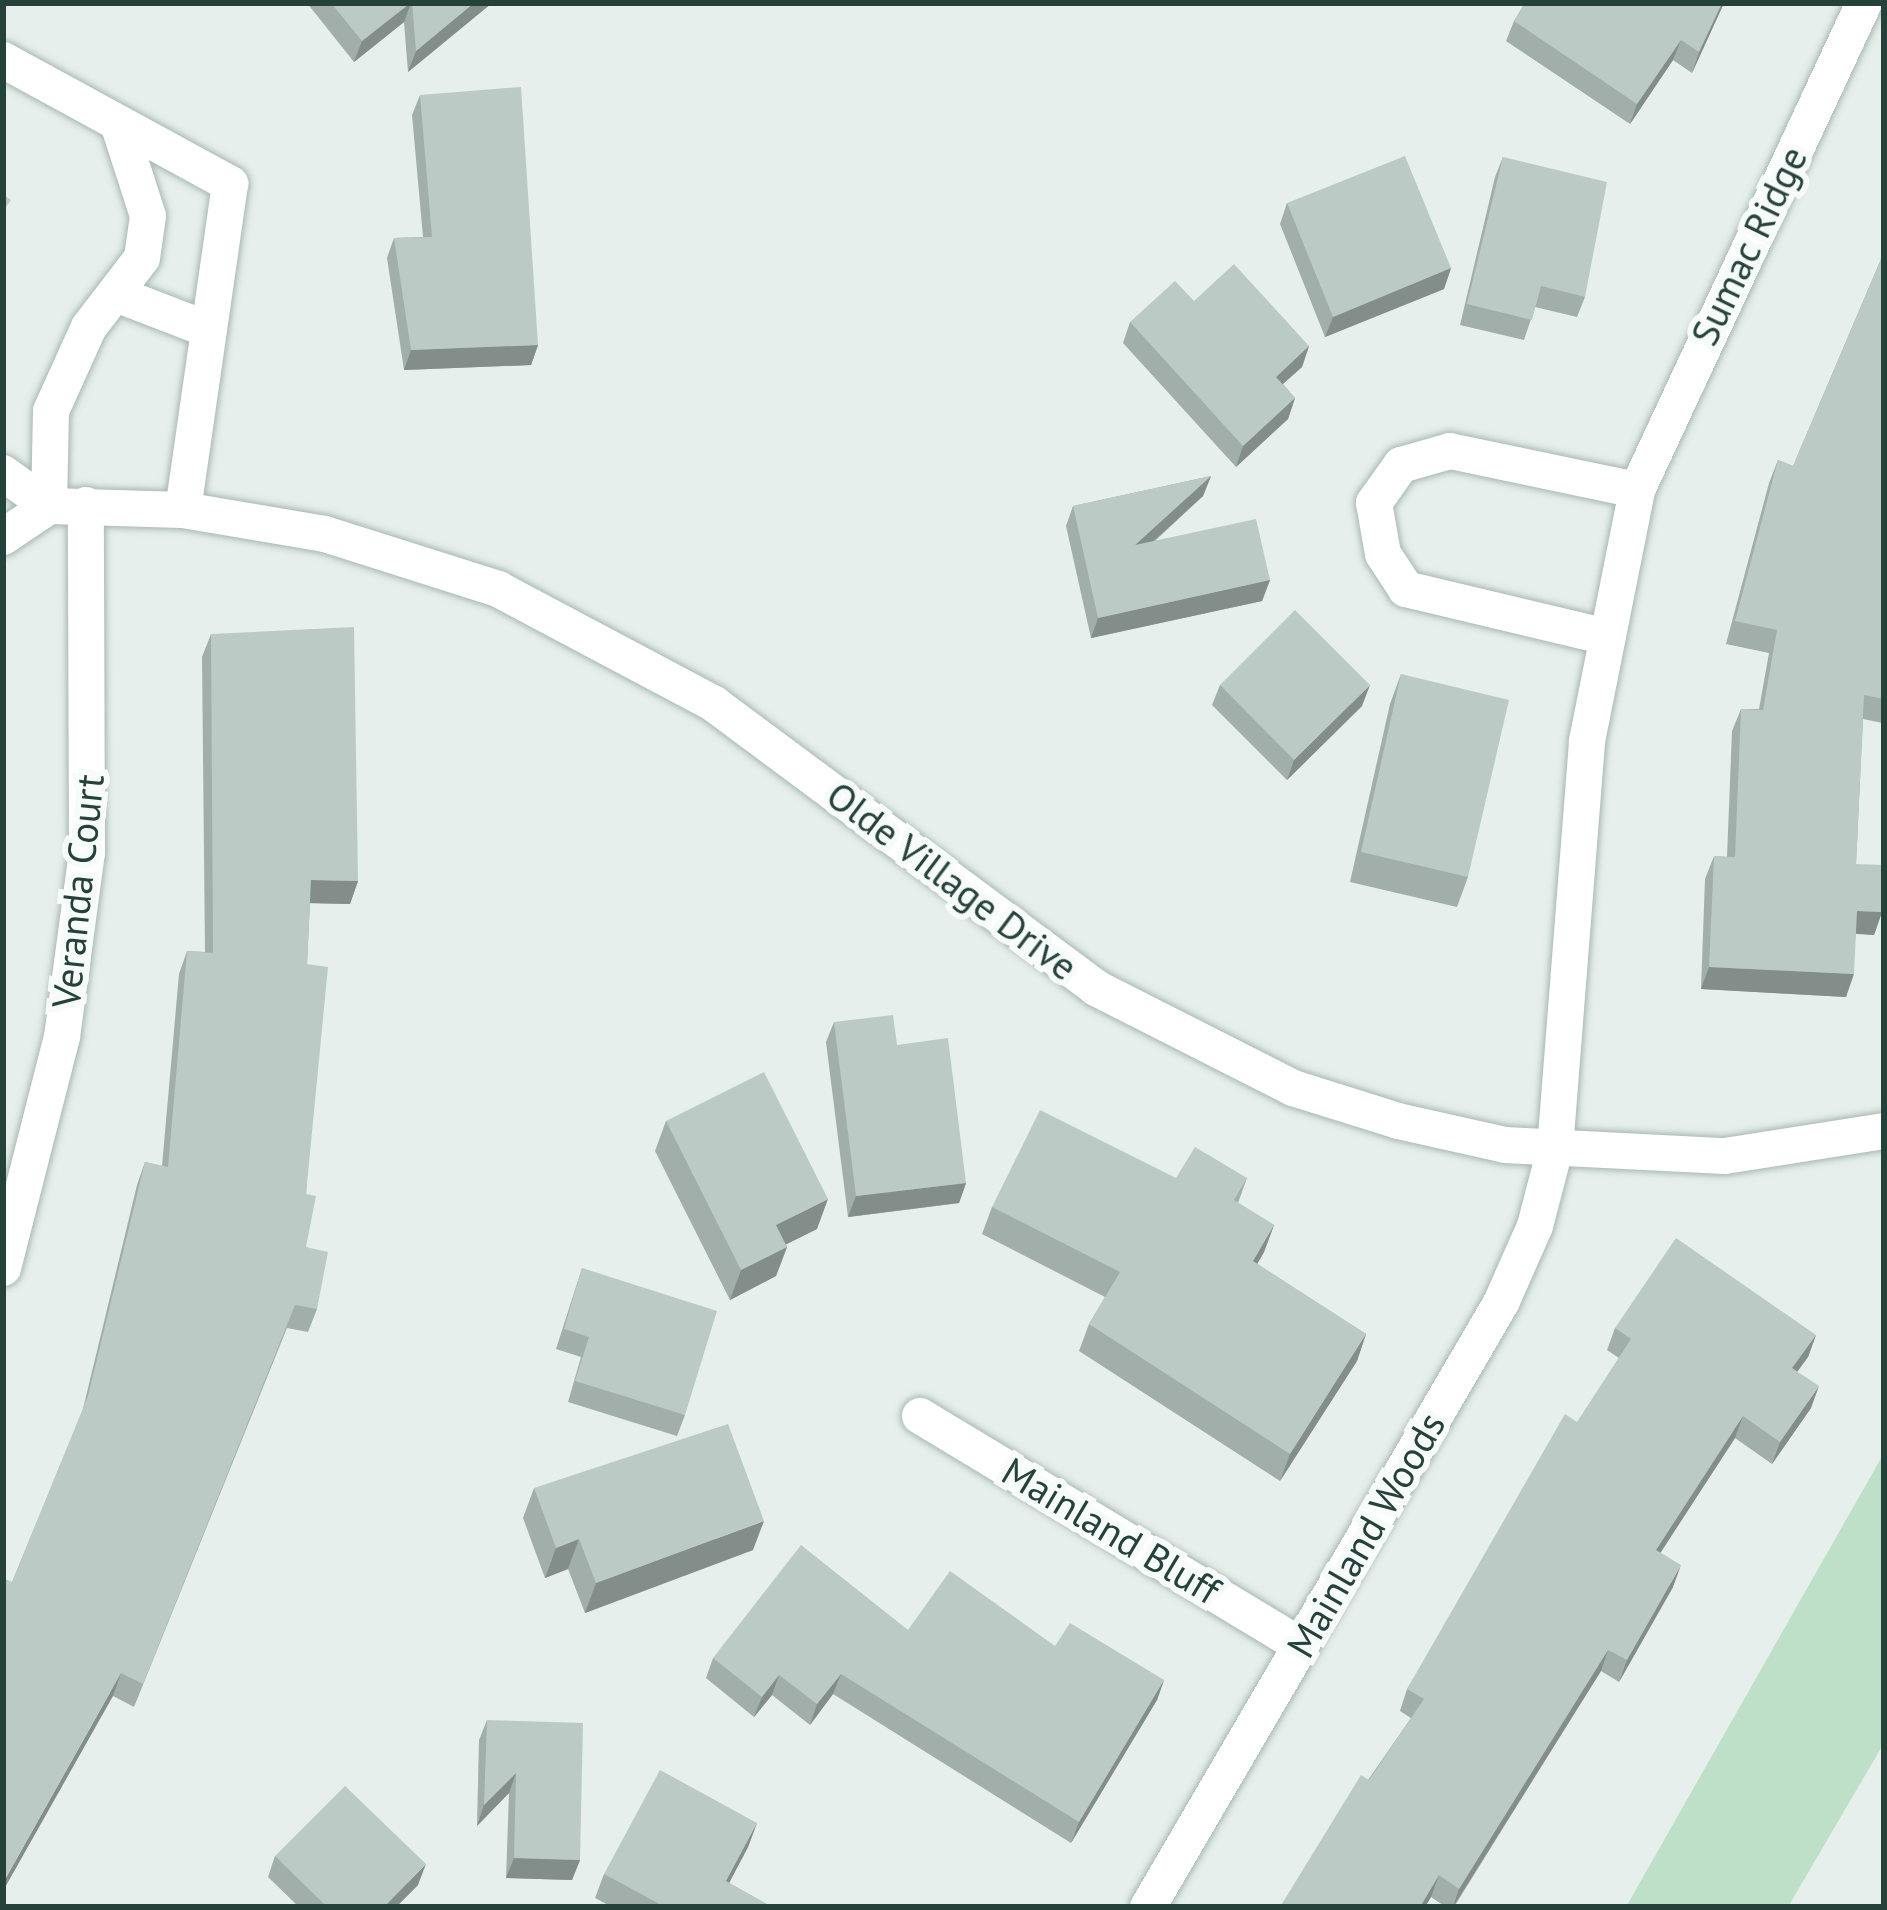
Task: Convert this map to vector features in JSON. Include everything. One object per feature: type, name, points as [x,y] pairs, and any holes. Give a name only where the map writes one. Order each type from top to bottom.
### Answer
[{"type":"street","name":"Sumac Ridge","points":[[1555,1149],[1603,636],[1637,490],[1864,3]]},
{"type":"street","points":[[3,61],[230,184],[183,510]]},
{"type":"street","points":[[49,506],[51,410],[89,327],[121,296],[148,216],[119,126]]},
{"type":"street","points":[[121,296],[209,330]]},
{"type":"street","points":[[1603,636],[1406,589],[1383,554],[1374,502],[1401,465],[1450,451],[1637,490]]},
{"type":"street","points":[[3,472],[49,506]]},
{"type":"street","points":[[3,537],[49,506]]},
{"type":"street","name":"Olde Village Drive","points":[[49,506],[183,510],[325,534],[498,589],[714,704],[1096,988],[1192,1042],[1398,1121],[1555,1149],[1725,1156],[1884,1131]]},
{"type":"street","name":"Veranda Court","points":[[3,1268],[62,1037],[87,853],[86,506]]},
{"type":"street","name":"Mainland Woods","points":[[1148,1907],[1501,1303],[1555,1149]]},
{"type":"street","name":"Mainland Bluff","points":[[920,1416],[1301,1646]]},
{"type":"green space","points":[[1884,1453],[1884,1743],[1788,1907],[1626,1907]]},
{"type":"building","points":[[331,3],[410,3],[362,41]]},
{"type":"building","points":[[412,3],[474,3],[416,51]]},
{"type":"building","points":[[1525,3],[1722,3],[1699,52],[1681,40],[1637,104],[1514,21]]},
{"type":"building","points":[[521,87],[538,345],[411,350],[394,238],[432,237],[420,95]]},
{"type":"building","points":[[1405,156],[1451,268],[1333,317],[1287,203]]},
{"type":"building","points":[[1503,157],[1607,182],[1585,297],[1541,286],[1532,320],[1467,304]]},
{"type":"building","points":[[1884,252],[1884,699],[1864,695],[1856,864],[1884,865],[1882,912],[1857,911],[1854,974],[1709,967],[1714,856],[1735,857],[1741,709],[1763,710],[1777,630],[1735,621],[1778,460],[1793,466]]},
{"type":"building","points":[[1234,264],[1309,346],[1276,377],[1295,398],[1243,446],[1130,322],[1175,281],[1194,301]]},
{"type":"building","points":[[1211,476],[1135,545],[1256,519],[1270,580],[1098,618],[1073,506]]},
{"type":"building","points":[[1295,610],[1370,685],[1294,760],[1220,685]]},
{"type":"building","points":[[354,627],[358,881],[311,880],[307,964],[328,967],[306,1194],[316,1196],[306,1247],[328,1252],[317,1309],[295,1305],[143,1684],[121,1673],[3,1883],[3,1578],[12,1582],[88,1396],[145,1162],[168,1167],[187,951],[213,953],[211,634]]},
{"type":"building","points":[[1401,674],[1509,700],[1468,877],[1361,852]]},
{"type":"building","points":[[893,1015],[897,1045],[948,1038],[966,1183],[856,1196],[834,1022]]},
{"type":"building","points":[[764,1072],[828,1199],[776,1225],[787,1247],[741,1270],[666,1121]]},
{"type":"building","points":[[1040,1110],[1176,1178],[1195,1147],[1247,1178],[1234,1200],[1274,1225],[1253,1261],[1366,1334],[1290,1454],[1089,1324],[1120,1272],[992,1207]]},
{"type":"building","points":[[1676,1238],[1816,1335],[1792,1368],[1819,1386],[1780,1442],[1743,1416],[1656,1550],[1681,1565],[1627,1660],[1608,1650],[1459,1889],[1439,1875],[1420,1907],[1280,1907],[1361,1775],[1369,1780],[1424,1699],[1407,1689],[1565,1414],[1577,1422],[1631,1339],[1615,1328]]},
{"type":"building","points":[[582,1268],[717,1311],[685,1415],[575,1381],[589,1337],[564,1329]]},
{"type":"building","points":[[728,1424],[764,1521],[596,1583],[579,1539],[556,1548],[534,1488]]},
{"type":"building","points":[[801,1545],[908,1630],[950,1571],[1055,1646],[1070,1623],[1164,1680],[1079,1822],[841,1674],[817,1704],[779,1675],[762,1697],[713,1658]]},
{"type":"building","points":[[487,1720],[583,1723],[580,1860],[514,1858],[516,1773],[484,1805]]},
{"type":"building","points":[[660,1770],[757,1823],[726,1881],[772,1907],[665,1907],[604,1874]]},
{"type":"building","points":[[345,1786],[426,1864],[384,1907],[327,1907],[275,1856]]}]
